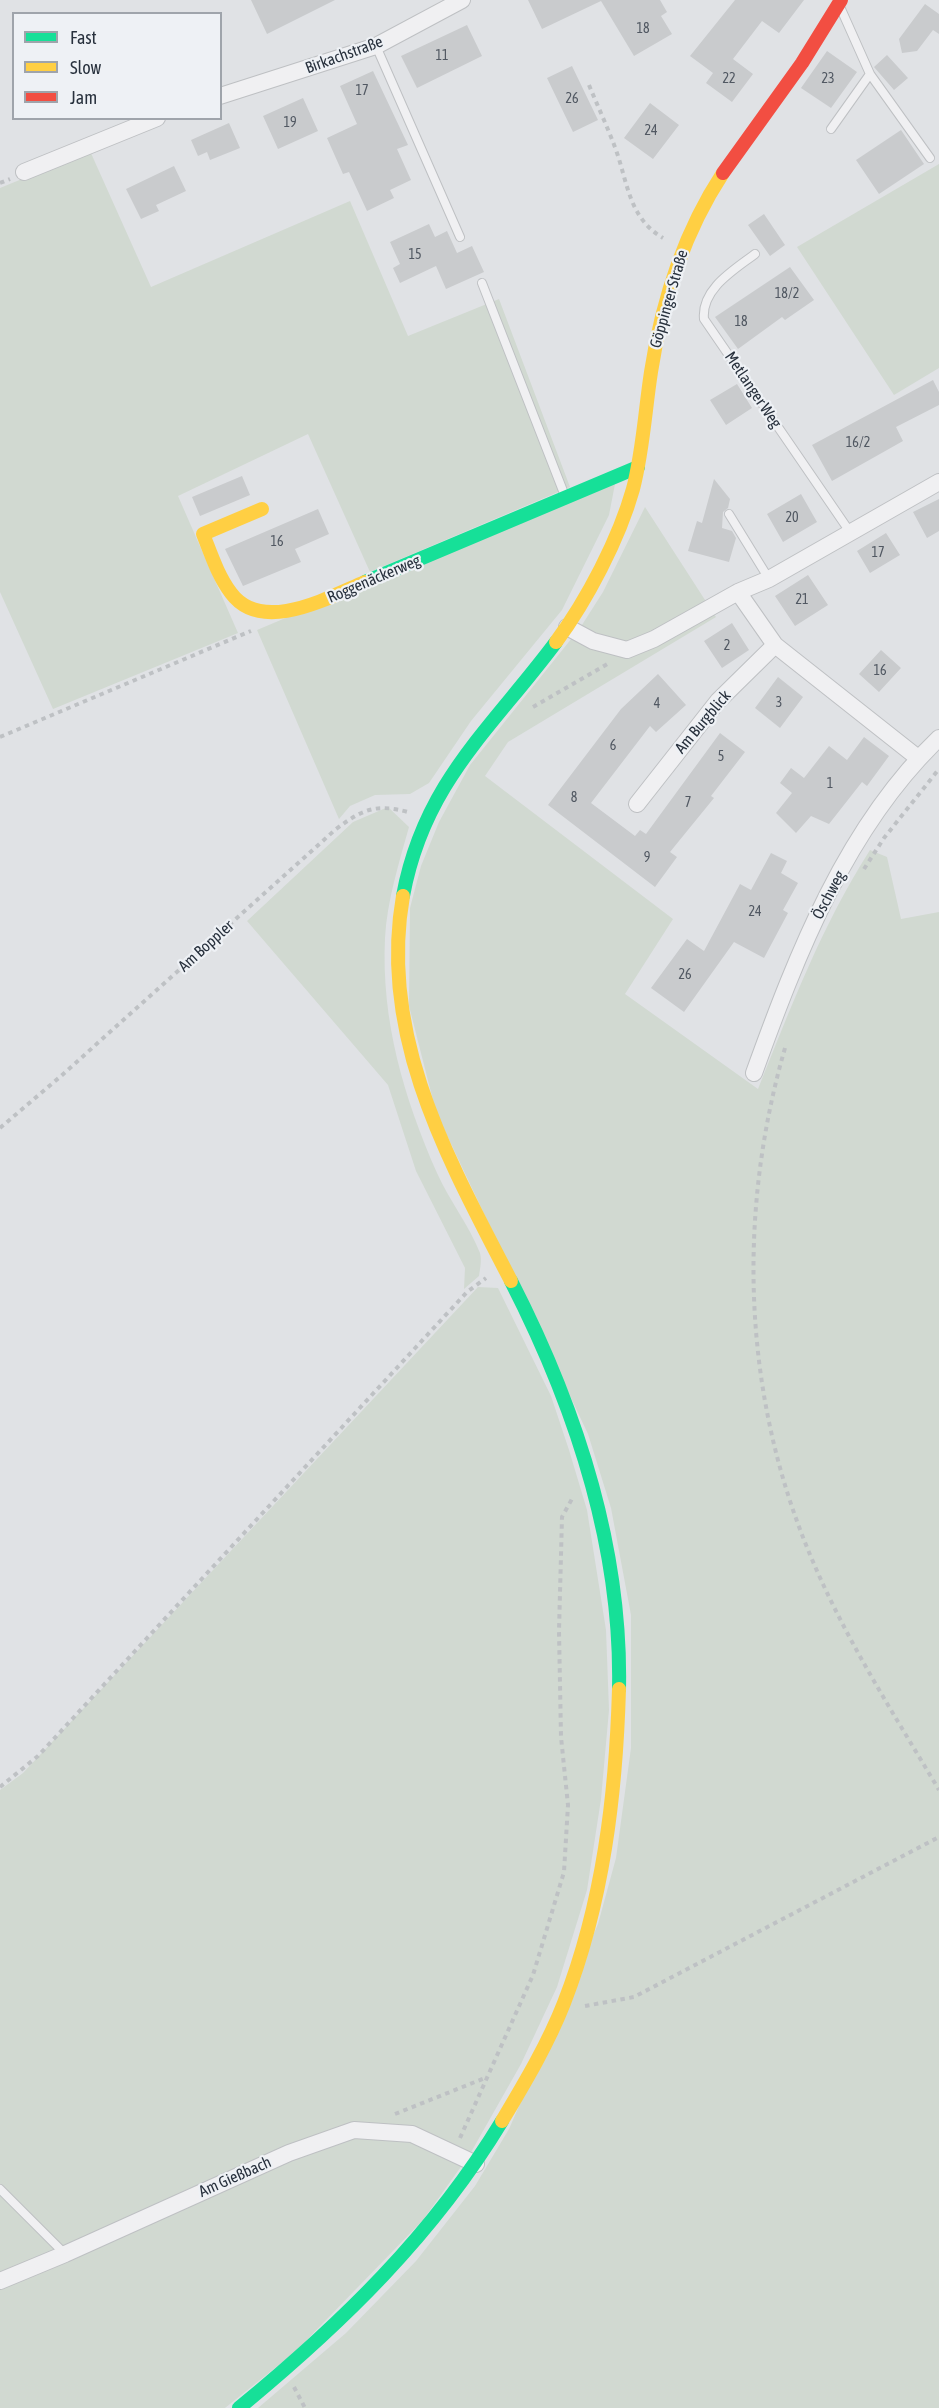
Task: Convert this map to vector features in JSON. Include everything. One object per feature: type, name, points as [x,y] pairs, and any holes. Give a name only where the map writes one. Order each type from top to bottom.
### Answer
[{"type":"main road","name":"Göppinger Straße","points":[[239,2408],[331,2330],[393,2268],[439,2215],[476,2164],[512,2106],[563,2005],[598,1888],[613,1811],[621,1732],[620,1656],[614,1589],[602,1516],[586,1460],[546,1353],[438,1140],[420,1092],[403,1022],[398,976],[398,933],[405,887],[429,815],[466,752],[567,627],[625,515],[638,466],[652,358],[667,296],[682,248],[719,182],[838,2]]},
{"type":"main road","name":"Roggenäckerweg","points":[[262,509],[203,534],[229,593],[244,608],[272,613],[296,611],[567,499],[638,466]]},
{"type":"street","name":"Birkachstraße","points":[[222,95],[376,46],[462,0]]},
{"type":"street","points":[[24,172],[152,120]]},
{"type":"street","points":[[567,627],[592,641],[627,650],[654,639],[738,592],[769,579],[939,482]]},
{"type":"street","points":[[738,592],[775,645],[918,758]]},
{"type":"street","name":"Am Burgblick","points":[[637,804],[718,701],[775,645]]},
{"type":"street","name":"Öschweg","points":[[754,1073],[807,936],[838,876],[868,827],[918,758],[939,738]]},
{"type":"street","name":"Am Gießbach","points":[[0,2281],[289,2153],[354,2130],[412,2134],[476,2164]]},
{"type":"lane","points":[[838,2],[870,75],[930,158]]},
{"type":"lane","points":[[376,46],[460,237]]},
{"type":"lane","points":[[831,129],[870,75]]},
{"type":"lane","name":"Metlanger Weg","points":[[755,254],[719,281],[703,308],[704,319],[850,532]]},
{"type":"lane","points":[[482,283],[567,499]]},
{"type":"lane","points":[[729,514],[769,579]]},
{"type":"lane","points":[[0,2189],[65,2254]]},
{"type":"path","points":[[589,85],[616,151],[631,204],[644,224],[682,248]]},
{"type":"path","points":[[0,737],[252,630]]},
{"type":"path","points":[[526,711],[597,671],[627,650]]},
{"type":"path","points":[[861,875],[884,838],[939,769]]},
{"type":"path","name":"Am Boppler","points":[[0,1128],[356,814],[388,806],[429,815]]},
{"type":"path","points":[[788,1038],[773,1089],[759,1172],[752,1258],[757,1365],[781,1473],[813,1562],[844,1628],[939,1790]]},
{"type":"path","points":[[0,1787],[38,1756],[467,1292],[502,1265]]},
{"type":"path","points":[[453,2154],[532,1975],[564,1872],[568,1805],[561,1737],[562,1517],[575,1493]]},
{"type":"path","points":[[583,1996],[580,2007],[634,1997],[939,1837]]},
{"type":"path","points":[[387,2117],[486,2078]]},
{"type":"path","points":[[284,2394],[301,2379]]},
{"type":"shaded area","points":[[90,151],[151,287],[350,201],[408,336],[499,299],[570,487],[370,572],[308,434],[178,496],[238,633],[53,709],[0,592],[0,188]]},
{"type":"shaded area","points":[[939,164],[939,368],[894,395],[797,247]]},
{"type":"shaded area","points":[[615,484],[609,515],[562,610],[471,721],[429,783],[410,794],[375,795],[350,806],[339,819],[257,630],[597,487]]},
{"type":"shaded area","points":[[645,507],[716,617],[508,742],[485,776],[673,919],[625,994],[758,1089],[822,937],[870,850],[887,857],[901,919],[939,912],[939,2408],[258,2408],[346,2333],[416,2261],[475,2186],[509,2129],[598,1924],[616,1858],[631,1748],[631,1615],[611,1508],[588,1434],[436,1112],[409,1006],[410,908],[421,866],[439,822],[470,765],[580,628],[603,592]]},
{"type":"shaded area","points":[[388,807],[409,827],[394,882],[386,924],[385,969],[391,1029],[405,1088],[425,1145],[442,1183],[480,1253],[479,1276],[464,1289],[465,1268],[416,1171],[388,1085],[247,921],[353,822]]},
{"type":"shaded area","points":[[478,1287],[498,1288],[551,1396],[587,1510],[606,1630],[609,1710],[601,1799],[587,1890],[557,1987],[521,2064],[470,2154],[423,2220],[295,2352],[225,2408],[0,2408],[0,1790],[23,1773]]},
{"type":"building","points":[[251,0],[335,0],[267,34]]},
{"type":"building","points":[[528,0],[660,0],[667,12],[661,16],[672,34],[634,56],[601,1],[542,29]]},
{"type":"building","points":[[735,0],[804,0],[779,33],[762,21],[733,59],[753,74],[732,102],[706,83],[713,73],[690,56]]},
{"type":"building","points":[[925,4],[939,14],[939,34],[933,30],[917,51],[902,53],[899,39]]},
{"type":"building","points":[[467,25],[482,56],[417,88],[401,56]]},
{"type":"building","points":[[827,51],[857,72],[831,108],[801,88]]},
{"type":"building","points":[[887,55],[908,78],[894,90],[874,67]]},
{"type":"building","points":[[572,66],[598,120],[573,132],[547,78]]},
{"type":"building","points":[[373,71],[408,145],[397,149],[411,180],[390,190],[394,198],[367,211],[349,172],[343,174],[327,138],[357,124],[340,86]]},
{"type":"building","points":[[303,98],[318,131],[278,149],[263,116]]},
{"type":"building","points":[[650,103],[679,125],[653,159],[624,138]]},
{"type":"building","points":[[229,123],[240,148],[210,160],[207,152],[198,156],[191,140]]},
{"type":"building","points":[[901,130],[924,164],[879,194],[856,160]]},
{"type":"building","points":[[174,166],[186,191],[156,205],[159,211],[141,219],[126,189]]},
{"type":"building","points":[[764,214],[785,245],[770,256],[748,225]]},
{"type":"building","points":[[429,224],[435,237],[447,231],[457,253],[472,246],[484,272],[446,289],[436,266],[400,283],[393,268],[400,264],[390,242]]},
{"type":"building","points":[[790,267],[814,300],[785,320],[782,317],[738,349],[715,317]]},
{"type":"building","points":[[933,380],[939,392],[939,405],[896,427],[903,441],[832,481],[812,445]]},
{"type":"building","points":[[737,384],[752,408],[726,425],[710,400]]},
{"type":"building","points":[[242,476],[250,495],[200,516],[192,497]]},
{"type":"building","points":[[714,479],[730,499],[728,508],[723,512],[722,528],[732,531],[736,538],[729,562],[688,551],[697,521],[702,523]]},
{"type":"building","points":[[801,494],[817,522],[783,542],[767,514]]},
{"type":"building","points":[[939,499],[939,531],[927,538],[913,512]]},
{"type":"building","points":[[318,509],[329,534],[295,549],[301,562],[243,586],[225,549]]},
{"type":"building","points":[[886,533],[900,555],[870,573],[857,551]]},
{"type":"building","points":[[808,575],[828,605],[795,626],[775,596]]},
{"type":"building","points":[[732,623],[749,650],[722,668],[704,641]]},
{"type":"building","points":[[881,650],[901,668],[879,692],[859,674]]},
{"type":"building","points":[[658,674],[686,705],[656,732],[650,726],[591,803],[635,836],[640,830],[646,834],[720,733],[745,752],[711,796],[714,798],[670,852],[677,857],[655,887],[548,805],[621,709]]},
{"type":"building","points":[[778,677],[803,697],[780,728],[755,708]]},
{"type":"building","points":[[864,737],[889,756],[867,786],[862,782],[829,824],[811,816],[796,833],[776,813],[792,793],[780,783],[791,768],[804,778],[829,746],[847,760]]},
{"type":"building","points":[[771,853],[787,861],[781,873],[798,883],[783,910],[788,913],[764,958],[734,942],[684,1012],[651,988],[687,939],[704,951],[740,884],[751,890]]},
{"type":"traffic: fast","points":[[365,582],[638,467]]},
{"type":"traffic: fast","points":[[403,896],[413,856],[427,820],[444,788],[463,758],[556,642]]},
{"type":"traffic: fast","points":[[511,1281],[555,1378],[590,1479],[603,1530],[612,1583],[618,1636],[619,1689]]},
{"type":"traffic: fast","points":[[239,2408],[313,2344],[383,2276],[446,2202],[502,2121]]},
{"type":"traffic: slow","points":[[556,642],[601,568],[627,508],[639,460],[651,372],[668,293],[696,220],[723,173]]},
{"type":"traffic: slow","points":[[262,509],[203,534],[222,579],[231,593],[244,605],[260,611],[278,612],[296,609],[365,582]]},
{"type":"traffic: slow","points":[[403,896],[398,948],[401,998],[410,1048],[424,1096],[443,1143],[464,1190],[511,1281]]},
{"type":"traffic: slow","points":[[502,2121],[551,2034],[564,2003],[589,1927],[611,1809],[619,1689]]},
{"type":"traffic: jam","points":[[723,173],[802,63],[841,0]]}]
